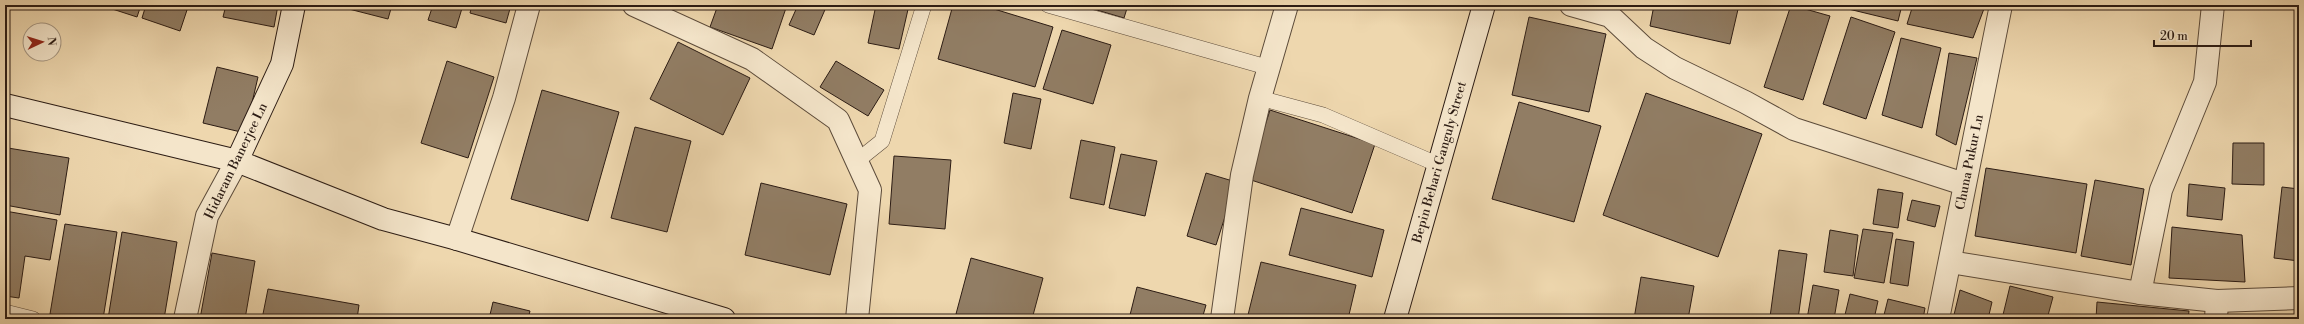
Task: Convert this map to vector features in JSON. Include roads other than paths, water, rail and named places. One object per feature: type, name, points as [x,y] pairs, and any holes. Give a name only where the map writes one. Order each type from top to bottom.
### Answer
[{"type":"street","name":"Hidaram Banerjee Ln","points":[[185,319],[206,216],[236,161],[282,64],[294,5]]},
{"type":"street","points":[[457,239],[504,98],[529,5]]},
{"type":"street","points":[[634,5],[752,59],[838,120],[870,190],[857,319]]},
{"type":"street","points":[[1222,319],[1242,175],[1260,98],[1270,68],[1287,5]]},
{"type":"street","name":"Bepin Behari Ganguly Street","points":[[1395,319],[1484,5]]},
{"type":"street","points":[[1571,5],[1610,16],[1644,48],[1675,68],[1745,102],[1794,129],[1964,184]]},
{"type":"street","name":"Chuna Pukur Ln","points":[[1938,319],[2001,5]]},
{"type":"street","points":[[2140,292],[2161,190],[2205,82],[2213,5]]},
{"type":"street","points":[[5,104],[236,161],[383,219],[457,239],[724,319]]},
{"type":"street","points":[[1950,262],[2140,292],[2216,310],[2299,298]]},
{"type":"lane","points":[[857,161],[882,141],[924,5]]},
{"type":"lane","points":[[1048,5],[1270,68]]},
{"type":"lane","points":[[1260,98],[1323,115],[1439,165]]},
{"type":"lane","points":[[5,312],[34,319]]}]
